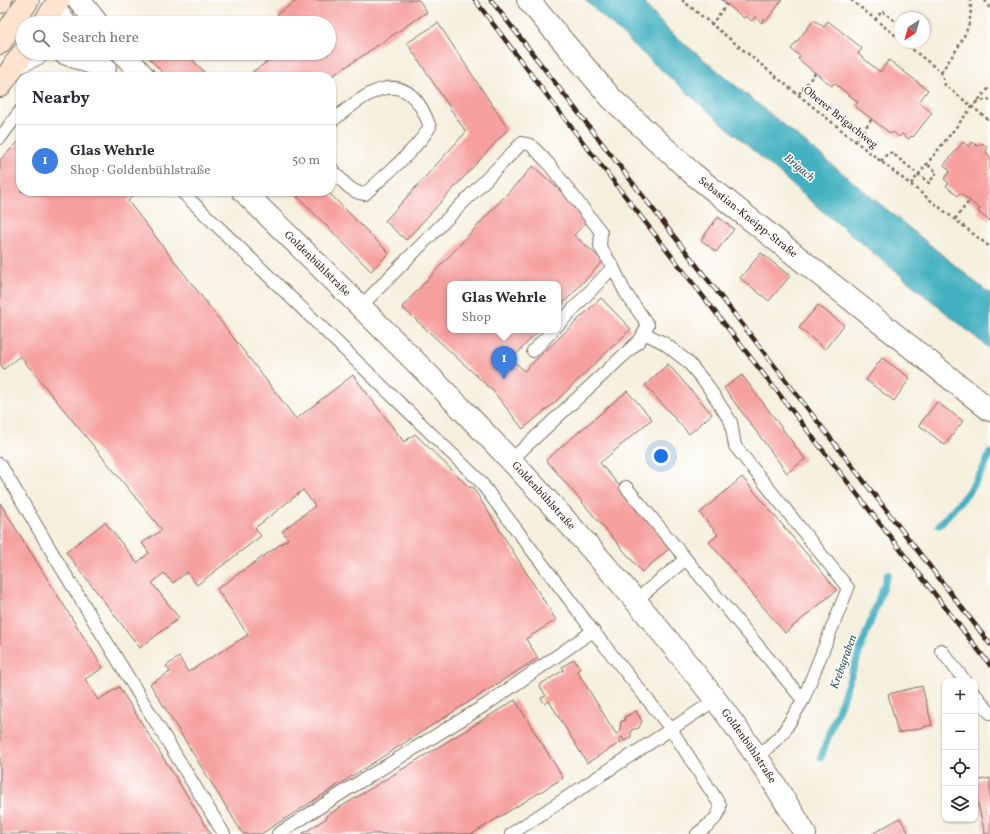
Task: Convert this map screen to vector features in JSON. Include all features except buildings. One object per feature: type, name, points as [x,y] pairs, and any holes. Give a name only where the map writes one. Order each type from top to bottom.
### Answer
[{"type":"main road","points":[[18,16],[28,0]]},
{"type":"main road","points":[[0,43],[16,18]]},
{"type":"main road","points":[[0,86],[18,60]]},
{"type":"street","points":[[79,0],[92,16]]},
{"type":"street","name":"Sebastian-Kneipp-Straße","points":[[528,0],[612,99],[692,173],[990,410]]},
{"type":"street","points":[[86,60],[104,66]]},
{"type":"street","points":[[129,60],[140,72]]},
{"type":"street","name":"Goldenbühlstraße","points":[[254,196],[511,460],[636,600],[717,699],[758,757],[805,834]]},
{"type":"lane","points":[[336,118],[355,102],[372,91],[389,88],[405,92],[412,96],[425,113],[430,128],[424,137],[403,159],[365,194],[358,194],[344,183],[336,174]]},
{"type":"lane","points":[[0,138],[16,117]]},
{"type":"lane","points":[[361,306],[522,143],[531,145],[548,163],[601,232],[600,247],[614,267],[625,292],[648,325],[640,340],[511,460]]},
{"type":"lane","points":[[186,196],[479,480],[593,631],[671,729],[720,805],[720,812],[697,834]]},
{"type":"lane","points":[[561,322],[614,267]]},
{"type":"lane","points":[[533,351],[550,333]]},
{"type":"lane","points":[[644,333],[664,343],[688,362],[707,385],[731,422],[735,446],[848,588],[803,700],[783,733],[758,757]]},
{"type":"lane","points":[[0,464],[56,559],[224,834]]},
{"type":"lane","points":[[626,487],[803,700]]},
{"type":"lane","points":[[636,600],[686,559]]},
{"type":"lane","points":[[278,834],[487,704],[593,631]]},
{"type":"lane","points":[[941,650],[963,678]]},
{"type":"lane","points":[[978,698],[990,713]]},
{"type":"lane","points":[[511,834],[717,699]]},
{"type":"path","name":"Oberer Brigachweg","points":[[682,0],[855,141],[990,247]]},
{"type":"path","points":[[851,0],[894,34]]},
{"type":"path","points":[[941,72],[968,28],[972,9],[970,0]]},
{"type":"path","points":[[985,0],[990,9]]},
{"type":"path","points":[[711,25],[727,4]]},
{"type":"path","points":[[876,20],[882,11],[894,20]]},
{"type":"path","points":[[911,48],[941,72],[945,85],[990,121]]},
{"type":"path","points":[[799,94],[815,73]]},
{"type":"path","points":[[911,184],[976,102],[990,87]]},
{"type":"path","points":[[976,102],[990,99]]},
{"type":"path","points":[[855,141],[872,119]]},
{"type":"path","points":[[881,161],[888,153],[892,153],[929,183],[937,172],[927,164]]},
{"type":"path","points":[[955,220],[970,200]]},
{"type":"water","name":"Brigach","points":[[585,0],[641,0],[669,31],[990,294],[990,349],[820,209],[650,60]]},
{"type":"waterway","name":"Krebsgraben","points":[[939,525],[975,483],[986,464],[990,453]]},
{"type":"waterway","name":"Krebsgraben","points":[[821,757],[888,574]]},
{"type":"railway","points":[[475,0],[558,110],[990,665]]},
{"type":"railway","points":[[491,0],[990,644]]},
{"type":"place","name":"Glas Wehrle","points":[[504,379]]}]
